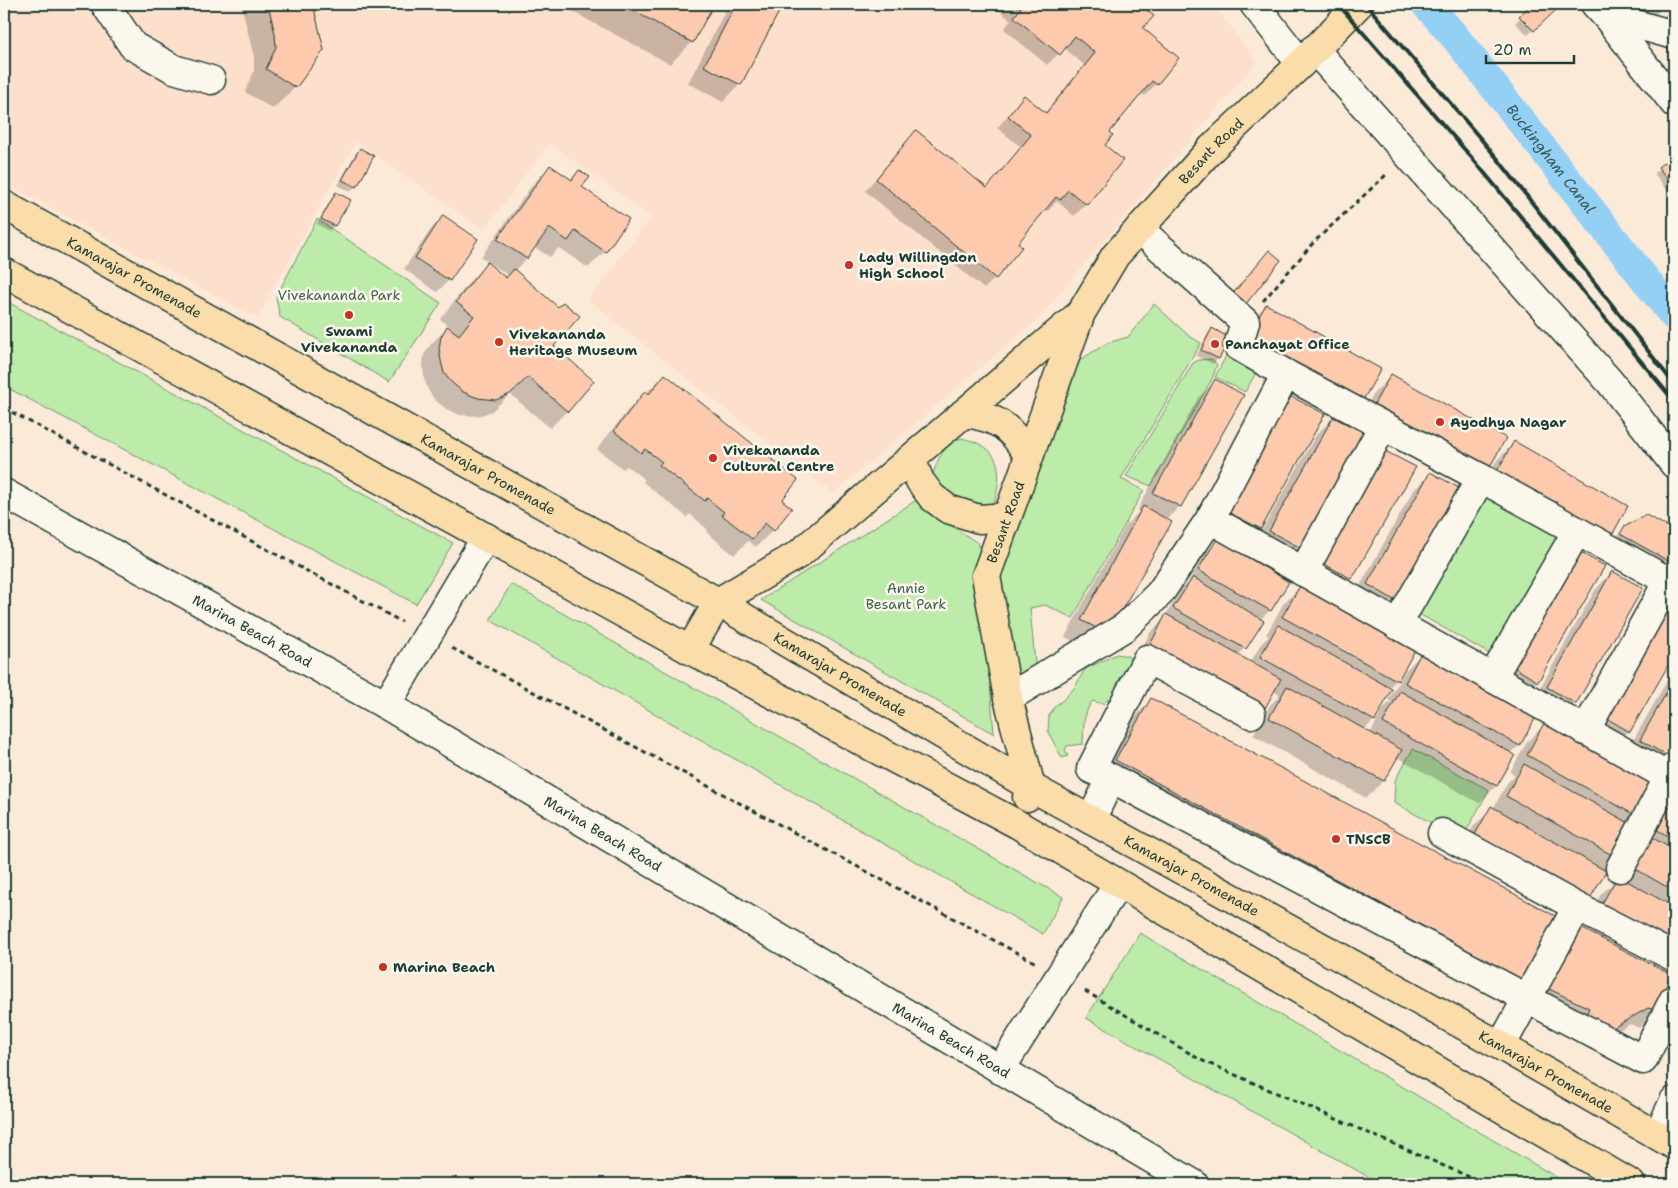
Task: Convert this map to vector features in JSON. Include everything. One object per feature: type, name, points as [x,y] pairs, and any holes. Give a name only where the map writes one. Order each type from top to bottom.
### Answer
[{"type":"main road","name":"Besant Road","points":[[1031,787],[1008,698],[986,576],[1081,313],[1115,256],[1139,229],[1212,148],[1359,4]]},
{"type":"main road","name":"Kamarajar Promenade","points":[[4,205],[718,602],[1031,787],[1501,1046],[1666,1140]]},
{"type":"main road","points":[[4,272],[690,650],[1017,824],[1631,1184]]},
{"type":"main road","name":"Besant Road","points":[[690,650],[718,602],[799,554],[1081,313]]},
{"type":"main road","points":[[964,413],[980,415],[997,421],[1009,429],[1019,441],[1028,457]]},
{"type":"main road","points":[[911,459],[920,481],[932,497],[948,509],[979,519],[1007,517]]},
{"type":"main road","points":[[1017,824],[1031,787]]},
{"type":"street","points":[[105,4],[132,46],[174,69],[211,80]]},
{"type":"street","points":[[1254,4],[1315,48],[1610,382],[1674,464]]},
{"type":"street","points":[[1601,10],[1674,35]]},
{"type":"street","points":[[1601,10],[1674,102]]},
{"type":"street","points":[[1139,229],[1245,322],[1238,346],[1286,374],[1668,581],[1586,731]]},
{"type":"street","points":[[1008,698],[1125,627],[1160,593],[1210,519],[1286,374]]},
{"type":"street","points":[[1303,572],[1383,426]]},
{"type":"street","points":[[1397,625],[1481,478]]},
{"type":"street","name":"Marina Beach Road","points":[[4,493],[386,705],[1194,1184]]},
{"type":"street","points":[[1210,519],[1586,731],[1672,774],[1620,868]]},
{"type":"street","points":[[1492,678],[1577,531]]},
{"type":"street","points":[[386,705],[486,537]]},
{"type":"street","points":[[1252,714],[1147,659],[1091,768],[1643,1060],[1674,999]]},
{"type":"street","points":[[1090,820],[1111,778]]},
{"type":"street","points":[[1442,833],[1577,907],[1674,957]]},
{"type":"street","points":[[1000,1070],[1118,884]]},
{"type":"street","points":[[1501,1046],[1577,907]]},
{"type":"street","points":[[1666,1140],[1674,1101]]},
{"type":"path","points":[[1245,322],[1314,242],[1408,154]]},
{"type":"path","points":[[4,408],[1060,975],[1201,1060],[1474,1179],[1480,1184]]},
{"type":"shaded area","name":"Lady Willingdon High School","points":[[4,4],[1214,4],[1257,62],[1038,319],[833,494],[588,300],[651,217],[549,143],[484,230],[356,142],[257,318],[4,183]]},
{"type":"green space","name":"Vivekananda Park","points":[[317,219],[441,303],[389,382],[280,317],[276,297]]},
{"type":"green space","points":[[4,300],[453,543],[416,604],[4,386]]},
{"type":"green space","points":[[1154,304],[1189,336],[1201,343],[1121,479],[1144,490],[1073,618],[1045,605],[1030,608],[1036,673],[1019,676],[999,619],[990,575],[1068,372],[1080,360],[1107,343],[1128,337]]},
{"type":"green space","points":[[1230,348],[1261,364],[1245,392],[1215,377]]},
{"type":"green space","points":[[1212,359],[1217,365],[1212,379],[1151,486],[1126,476],[1193,363],[1199,360]]},
{"type":"green space","points":[[961,438],[984,446],[991,452],[996,460],[999,478],[995,501],[967,518],[931,481],[944,450],[954,441]]},
{"type":"green space","points":[[1491,483],[1573,532],[1502,661],[1412,610]]},
{"type":"green space","name":"Annie Besant Park","points":[[915,501],[979,544],[994,734],[761,600]]},
{"type":"green space","points":[[511,584],[1063,897],[1043,934],[490,620]]},
{"type":"green space","points":[[1117,654],[1128,656],[1131,660],[1132,677],[1103,704],[1092,701],[1085,717],[1083,744],[1067,746],[1065,750],[1068,756],[1062,758],[1048,732],[1049,716],[1055,706],[1075,687],[1085,669]]},
{"type":"green space","points":[[1413,749],[1489,790],[1462,839],[1394,803],[1395,780]]},
{"type":"green space","points":[[1140,933],[1568,1184],[1381,1184],[1086,1018]]},
{"type":"building","points":[[268,4],[313,4],[324,50],[296,88],[266,69],[276,47]]},
{"type":"building","points":[[621,4],[714,4],[693,43]]},
{"type":"building","points":[[736,4],[783,4],[741,85],[704,66]]},
{"type":"building","points":[[1015,4],[1139,4],[1154,16],[1143,28],[1179,58],[1157,85],[1152,81],[1110,132],[1113,135],[1105,145],[1123,160],[1087,205],[1068,190],[1060,200],[1056,197],[1018,243],[1022,247],[996,279],[876,179],[916,130],[987,188],[1031,135],[1008,116],[1024,95],[1046,113],[1095,53],[1075,36],[1060,55],[1014,17],[1021,8]]},
{"type":"building","points":[[1532,4],[1556,4],[1559,7],[1534,31],[1519,16]]},
{"type":"building","points":[[1674,5],[1674,24],[1666,19]]},
{"type":"building","points":[[360,148],[374,156],[357,187],[342,180]]},
{"type":"building","points":[[1674,155],[1674,187],[1658,167]]},
{"type":"building","points":[[550,165],[572,180],[579,170],[590,177],[582,187],[629,219],[606,252],[575,231],[568,241],[549,228],[527,259],[497,239]]},
{"type":"building","points":[[336,192],[351,200],[335,226],[321,219]]},
{"type":"building","points":[[443,215],[478,239],[450,281],[415,258]]},
{"type":"building","points":[[1269,250],[1281,260],[1241,310],[1226,302]]},
{"type":"building","name":"Vivekananda Heritage Museum","points":[[487,262],[506,278],[514,269],[558,307],[563,302],[580,316],[554,346],[594,381],[568,412],[528,377],[510,394],[496,400],[478,398],[463,392],[444,373],[439,348],[441,337],[447,326],[459,335],[474,316],[456,302]]},
{"type":"building","points":[[1266,304],[1381,369],[1363,400],[1248,336]]},
{"type":"building","name":"Panchayat Office","points":[[1212,328],[1230,338],[1219,359],[1201,350]]},
{"type":"building","name":"Vivekananda Cultural Centre","points":[[665,374],[798,480],[782,500],[792,508],[774,531],[765,523],[752,539],[722,515],[724,512],[707,498],[705,501],[659,465],[662,462],[645,449],[641,453],[614,431],[645,391],[649,394]]},
{"type":"building","name":"Ayodhya Nagar","points":[[1391,374],[1506,438],[1488,470],[1373,406]]},
{"type":"building","points":[[1215,379],[1244,395],[1181,507],[1153,493]]},
{"type":"building","points":[[1290,396],[1325,414],[1261,529],[1226,511]]},
{"type":"building","points":[[1333,417],[1367,434],[1303,549],[1269,531]]},
{"type":"building","points":[[1514,441],[1628,506],[1611,537],[1496,473]]},
{"type":"building","points":[[1385,451],[1416,467],[1352,579],[1322,563]]},
{"type":"building","points":[[1430,472],[1461,489],[1396,601],[1367,584]]},
{"type":"building","points":[[1143,506],[1172,522],[1108,634],[1081,620]]},
{"type":"building","points":[[1646,515],[1674,530],[1674,564],[1620,534],[1624,527]]},
{"type":"building","points":[[1217,539],[1289,582],[1271,611],[1198,570]]},
{"type":"building","points":[[1574,549],[1605,566],[1538,682],[1509,664]]},
{"type":"building","points":[[1612,571],[1643,588],[1576,704],[1547,687]]},
{"type":"building","points":[[1193,577],[1264,621],[1246,649],[1173,608]]},
{"type":"building","points":[[1300,586],[1415,650],[1398,681],[1282,617]]},
{"type":"building","points":[[1666,599],[1674,604],[1674,655],[1630,732],[1601,715]]},
{"type":"building","points":[[1166,614],[1281,679],[1264,710],[1150,645]]},
{"type":"building","points":[[1278,625],[1392,689],[1375,721],[1260,657]]},
{"type":"building","points":[[1422,651],[1537,715],[1520,746],[1405,683]]},
{"type":"building","points":[[1674,679],[1674,748],[1669,757],[1640,740]]},
{"type":"building","points":[[1287,686],[1402,750],[1384,781],[1269,718]]},
{"type":"building","points":[[1400,691],[1515,755],[1497,786],[1383,723]]},
{"type":"building","name":"TNSCB","points":[[1151,698],[1557,917],[1521,979],[1115,760]]},
{"type":"building","points":[[1544,723],[1659,787],[1642,819],[1527,755]]},
{"type":"building","points":[[1524,764],[1638,828],[1621,860],[1506,796]]},
{"type":"building","points":[[1664,792],[1674,798],[1674,839],[1646,824]]},
{"type":"building","points":[[1491,806],[1606,871],[1588,902],[1473,838]]},
{"type":"building","points":[[1644,833],[1674,850],[1674,891],[1627,864]]},
{"type":"building","points":[[1618,876],[1674,907],[1674,949],[1600,907]]},
{"type":"building","points":[[1581,928],[1674,976],[1674,984],[1657,1011],[1648,1008],[1613,1028],[1585,1018],[1589,1008],[1547,988]]},
{"type":"waterway","name":"Buckingham Canal","points":[[1426,4],[1455,37],[1674,316]]},
{"type":"railway","points":[[1338,4],[1472,158],[1674,401]]},
{"type":"railway","points":[[1366,4],[1497,158],[1674,384]]},
{"type":"place","name":"Lady Willingdon High School","points":[[849,265]]},
{"type":"place","name":"Swami Vivekananda","points":[[349,315]]},
{"type":"place","name":"Vivekananda Heritage Museum","points":[[499,342]]},
{"type":"place","name":"Panchayat Office","points":[[1215,344]]},
{"type":"place","name":"Ayodhya Nagar","points":[[1440,422]]},
{"type":"place","name":"Vivekananda Cultural Centre","points":[[713,458]]},
{"type":"place","name":"TNSCB","points":[[1336,839]]},
{"type":"place","name":"Marina Beach","points":[[383,967]]}]
